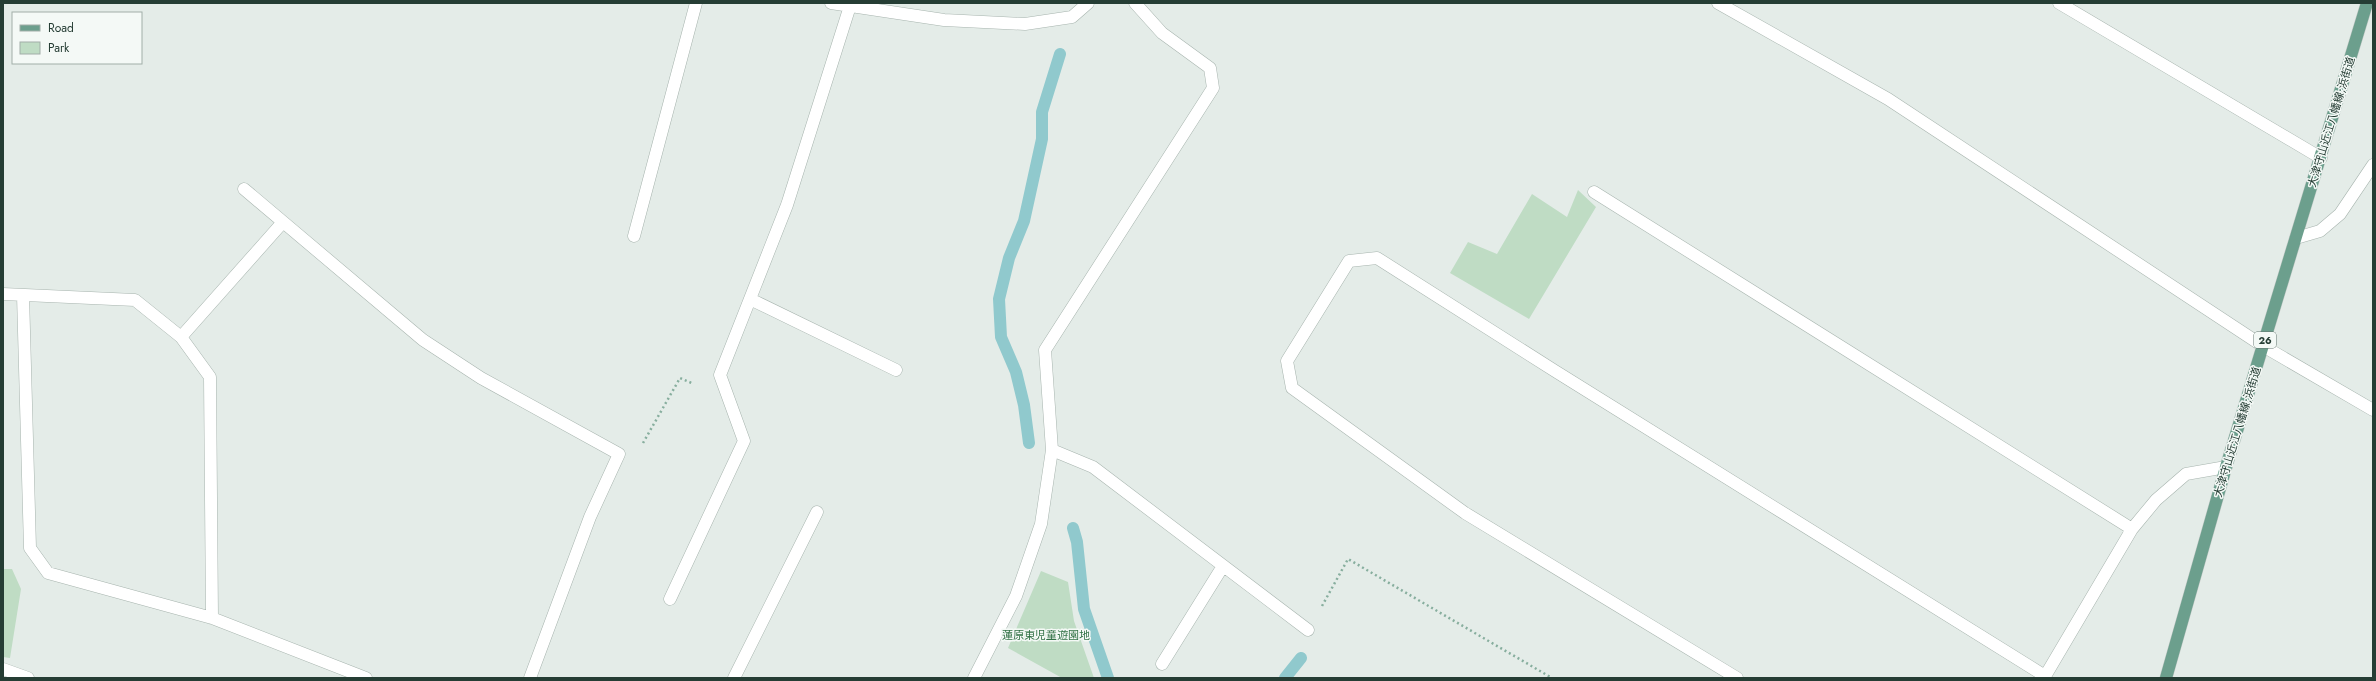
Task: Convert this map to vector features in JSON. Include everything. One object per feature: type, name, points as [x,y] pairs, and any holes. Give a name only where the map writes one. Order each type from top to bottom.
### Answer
[{"type":"main road","name":"大津守山近江八幡線;浜街道","points":[[2166,678],[2226,467],[2367,3]]},
{"type":"street","points":[[634,236],[696,3]]},
{"type":"street","points":[[831,3],[944,20],[1025,24],[1072,16],[1088,3]]},
{"type":"street","points":[[974,678],[1019,589],[1041,524],[1052,450],[1045,350],[1213,88],[1210,68],[1162,33],[1136,3]]},
{"type":"street","points":[[1718,3],[1888,99],[2263,346],[2373,410]]},
{"type":"street","points":[[2059,3],[2321,158]]},
{"type":"street","points":[[670,599],[744,441],[720,375],[787,205],[850,6]]},
{"type":"street","points":[[2296,238],[2320,231],[2340,214],[2373,165]]},
{"type":"street","points":[[244,189],[423,340],[481,378],[619,454],[590,517],[530,678]]},
{"type":"street","points":[[1594,192],[2132,529]]},
{"type":"street","points":[[181,337],[283,222]]},
{"type":"street","points":[[1737,678],[1465,513],[1292,388],[1287,361],[1349,261],[1377,258],[2044,677],[2132,529],[2156,500],[2186,474],[2226,467]]},
{"type":"street","points":[[3,294],[135,300],[181,337],[210,378],[212,618]]},
{"type":"street","points":[[23,295],[30,548],[48,573],[212,618],[366,678]]},
{"type":"street","points":[[750,299],[896,370]]},
{"type":"street","points":[[1052,450],[1093,467],[1308,630]]},
{"type":"street","points":[[734,678],[817,512]]},
{"type":"street","points":[[1162,664],[1223,566]]},
{"type":"street","points":[[3,669],[28,678]]},
{"type":"path","points":[[619,454],[640,449],[680,378],[699,386],[720,375]]},
{"type":"path","points":[[1308,630],[1348,559],[1552,678]]},
{"type":"green space","points":[[1578,190],[1596,207],[1529,319],[1450,273],[1468,242],[1497,254],[1532,194],[1567,217]]},
{"type":"green space","points":[[3,569],[12,569],[21,589],[10,658],[3,657]]},
{"type":"green space","name":"蓮原東児童遊園地","points":[[1041,571],[1068,582],[1074,621],[1094,678],[1062,678],[1008,648]]},
{"type":"waterway","points":[[1029,443],[1024,405],[1016,372],[1001,337],[999,299],[1009,258],[1024,221],[1042,139],[1042,112],[1060,54]]},
{"type":"waterway","points":[[1073,528],[1077,542],[1084,609],[1108,678]]},
{"type":"waterway","points":[[1285,678],[1301,658]]}]
